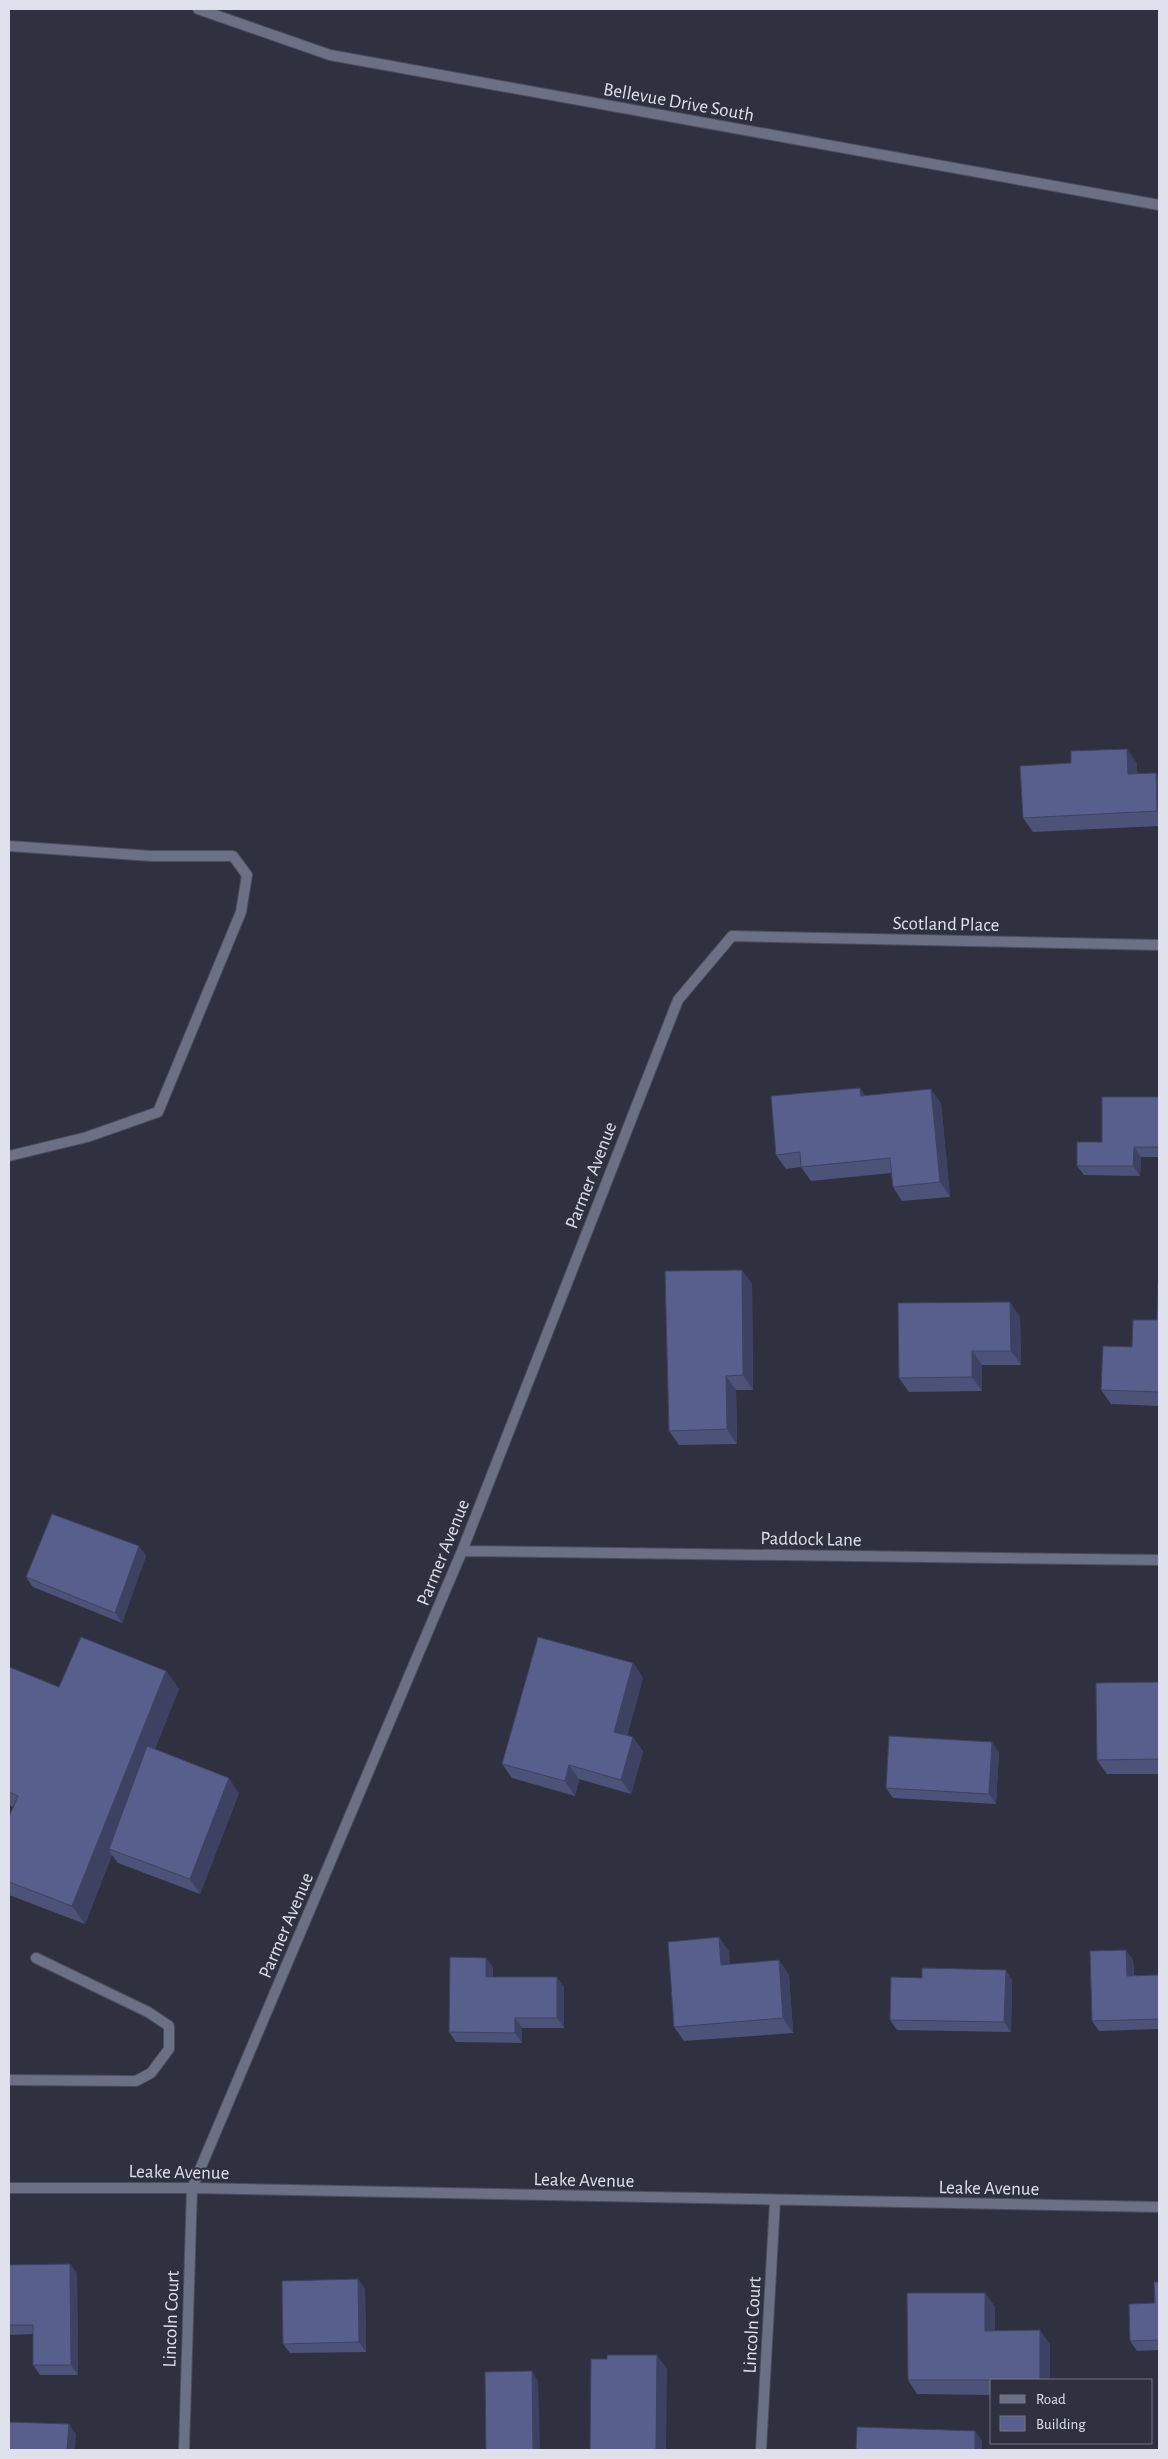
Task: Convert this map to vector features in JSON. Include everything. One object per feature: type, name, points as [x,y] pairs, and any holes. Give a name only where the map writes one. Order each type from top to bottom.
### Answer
[{"type":"street","name":"Bellevue Drive South","points":[[198,9],[330,55],[1159,205]]},
{"type":"street","points":[[9,846],[150,856],[233,856],[247,875],[242,912],[158,1112],[87,1137],[9,1156]]},
{"type":"street","name":"Scotland Place","points":[[732,936],[1159,945]]},
{"type":"street","name":"Parmer Avenue","points":[[192,2188],[462,1551],[678,1000],[732,936]]},
{"type":"street","name":"Paddock Lane","points":[[462,1551],[1159,1560]]},
{"type":"street","points":[[9,2080],[136,2081],[151,2073],[169,2049],[169,2026],[155,2016],[36,1958]]},
{"type":"street","name":"Leake Avenue","points":[[9,2188],[192,2188],[775,2201],[1159,2207]]},
{"type":"street","name":"Lincoln Court","points":[[184,2450],[192,2188]]},
{"type":"street","name":"Lincoln Court","points":[[761,2450],[775,2201]]},
{"type":"building","points":[[1127,749],[1128,774],[1156,773],[1157,811],[1023,818],[1020,766],[1071,763],[1071,751]]},
{"type":"building","points":[[860,1088],[861,1096],[931,1089],[940,1182],[893,1187],[890,1158],[801,1167],[800,1152],[776,1155],[771,1096]]},
{"type":"building","points":[[1102,1097],[1159,1097],[1159,1147],[1134,1147],[1133,1166],[1077,1166],[1077,1142],[1102,1142]]},
{"type":"building","points":[[742,1270],[743,1375],[726,1376],[727,1429],[669,1431],[665,1271]]},
{"type":"building","points":[[1158,1283],[1159,1392],[1101,1390],[1103,1346],[1132,1347],[1133,1320],[1157,1320]]},
{"type":"building","points":[[1010,1302],[1011,1351],[972,1351],[972,1377],[899,1378],[898,1303]]},
{"type":"building","points":[[52,1514],[139,1546],[115,1613],[26,1577]]},
{"type":"building","points":[[81,1637],[166,1671],[72,1906],[9,1882],[9,1817],[18,1796],[9,1792],[9,1667],[59,1687]]},
{"type":"building","points":[[538,1637],[633,1663],[614,1732],[633,1737],[621,1780],[569,1765],[565,1781],[502,1764]]},
{"type":"building","points":[[1159,1682],[1159,1759],[1097,1760],[1096,1683]]},
{"type":"building","points":[[889,1736],[992,1742],[989,1794],[886,1788]]},
{"type":"building","points":[[147,1746],[229,1778],[190,1879],[109,1849]]},
{"type":"building","points":[[719,1937],[721,1965],[779,1960],[783,2018],[674,2027],[668,1942]]},
{"type":"building","points":[[1126,1950],[1127,1976],[1159,1975],[1159,2019],[1092,2021],[1090,1951]]},
{"type":"building","points":[[450,1957],[486,1958],[486,1977],[557,1977],[557,2018],[515,2018],[515,2033],[449,2032]]},
{"type":"building","points":[[922,1968],[1006,1970],[1004,2022],[890,2020],[891,1977],[922,1978]]},
{"type":"building","points":[[70,2264],[71,2365],[33,2365],[33,2325],[9,2325],[9,2265]]},
{"type":"building","points":[[358,2279],[359,2342],[283,2344],[282,2281]]},
{"type":"building","points":[[1154,2282],[1159,2282],[1159,2340],[1130,2341],[1129,2304],[1155,2303]]},
{"type":"building","points":[[907,2293],[985,2293],[985,2331],[1040,2330],[1040,2379],[908,2380]]},
{"type":"building","points":[[607,2355],[657,2355],[656,2450],[590,2450],[591,2359],[607,2359]]},
{"type":"building","points":[[532,2371],[533,2450],[486,2450],[485,2372]]},
{"type":"building","points":[[9,2422],[69,2424],[67,2450],[9,2450]]},
{"type":"building","points":[[857,2427],[975,2431],[975,2450],[856,2450]]}]
